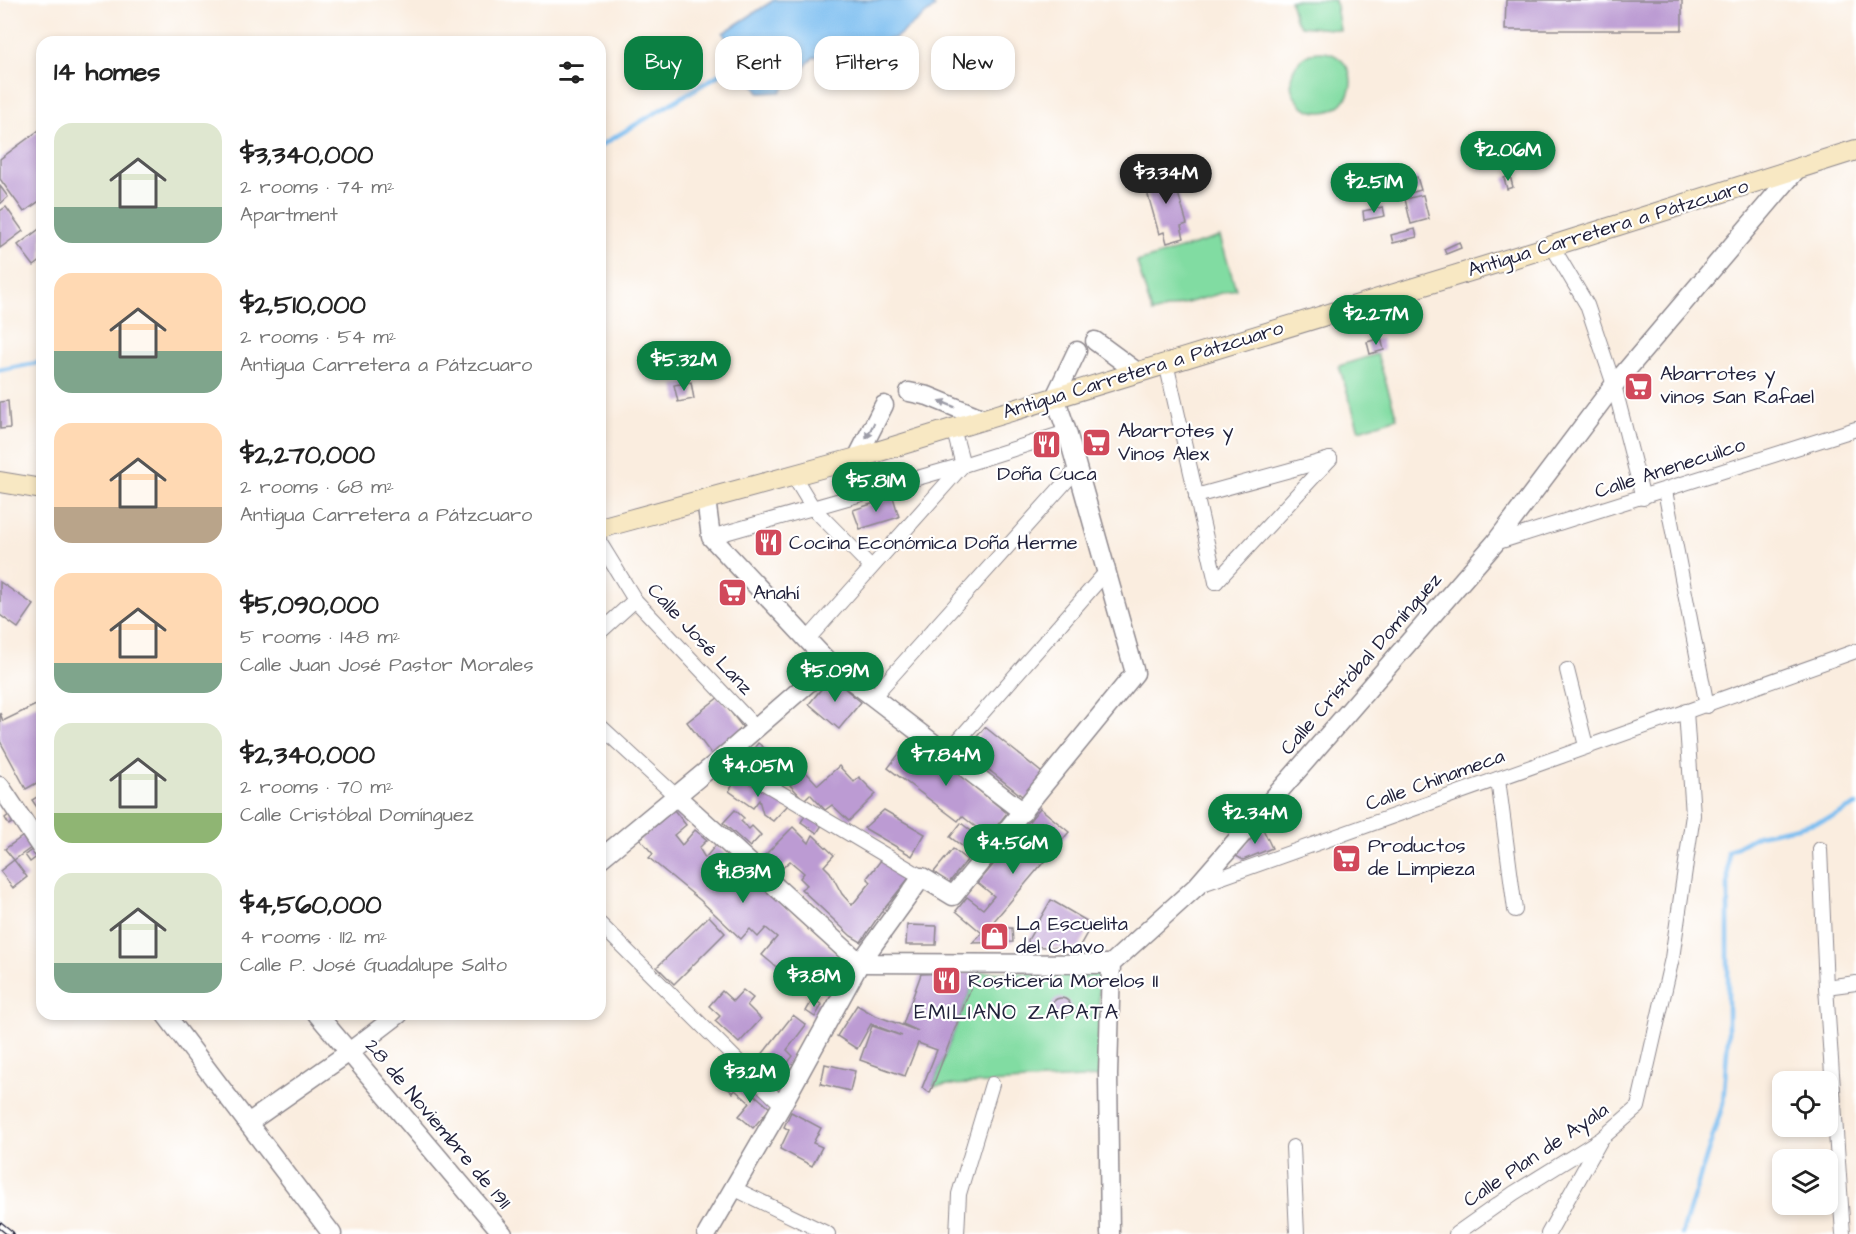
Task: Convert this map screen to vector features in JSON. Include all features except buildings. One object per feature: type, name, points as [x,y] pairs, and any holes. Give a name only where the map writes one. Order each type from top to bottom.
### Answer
[{"type":"main road","name":"Antigua Carretera a Pátzcuaro","points":[[606,526],[856,458],[1552,246],[1856,150]]},
{"type":"main road","points":[[6,487],[36,489]]},
{"type":"street","name":"Calle Cristóbal Domínguez","points":[[1112,964],[1197,886],[1495,543],[1614,385],[1798,168]]},
{"type":"street","points":[[1552,246],[1587,305],[1614,385],[1643,498]]},
{"type":"street","points":[[1095,341],[1137,372]]},
{"type":"street","points":[[722,758],[953,896],[1135,673],[1068,432],[1055,397],[1077,351]]},
{"type":"street","points":[[1166,363],[1196,496],[1216,582],[1330,459],[1196,496]]},
{"type":"street","points":[[909,392],[928,396],[984,419]]},
{"type":"street","points":[[856,458],[884,405]]},
{"type":"street","points":[[953,428],[963,465]]},
{"type":"street","name":"Calle Anenecuilco","points":[[1495,543],[1856,429]]},
{"type":"street","points":[[711,537],[963,465],[1068,432]]},
{"type":"street","points":[[807,640],[963,465]]},
{"type":"street","points":[[873,697],[1078,468]]},
{"type":"street","points":[[793,475],[813,508],[871,567]]},
{"type":"street","points":[[1665,491],[1707,706]]},
{"type":"street","points":[[705,499],[711,537],[830,664],[1023,812]]},
{"type":"street","name":"Calle José Lanz","points":[[606,553],[635,600],[756,728]]},
{"type":"street","points":[[947,753],[1107,571]]},
{"type":"street","points":[[606,627],[635,600]]},
{"type":"street","name":"Calle Chinameca","points":[[1197,886],[1856,651]]},
{"type":"street","points":[[606,854],[830,664]]},
{"type":"street","points":[[1567,670],[1586,746]]},
{"type":"street","name":"Calle Plan de Ayala","points":[[1456,1234],[1514,1193],[1601,1139],[1638,1107],[1672,958],[1693,814],[1686,711]]},
{"type":"street","points":[[606,731],[860,963],[1112,964],[1108,1075],[1110,1234]]},
{"type":"street","points":[[1498,778],[1515,910]]},
{"type":"street","points":[[0,786],[36,840]]},
{"type":"street","points":[[1820,849],[1826,987],[1843,1234]]},
{"type":"street","points":[[707,1234],[782,1105],[860,963],[922,877]]},
{"type":"street","points":[[606,930],[782,1105]]},
{"type":"street","points":[[1826,987],[1856,983]]},
{"type":"street","points":[[170,1020],[332,1234]]},
{"type":"street","name":"28 de Noviembre de 1911","points":[[322,1020],[503,1234]]},
{"type":"street","points":[[249,1123],[391,1020]]},
{"type":"street","points":[[957,1234],[959,1194],[992,1084]]},
{"type":"street","points":[[1548,1234],[1601,1139]]},
{"type":"street","points":[[1293,1148],[1297,1234]]},
{"type":"street","points":[[734,1188],[828,1234]]},
{"type":"green space","points":[[1290,0],[1335,0],[1340,30],[1301,26],[1295,19]]},
{"type":"green space","points":[[1321,52],[1338,57],[1346,65],[1351,82],[1346,99],[1338,107],[1321,112],[1304,107],[1296,99],[1291,82],[1296,65],[1304,57]]},
{"type":"green space","points":[[1220,237],[1236,289],[1152,313],[1137,262]]},
{"type":"green space","points":[[1377,354],[1397,418],[1359,430],[1339,366]]},
{"type":"green space","points":[[977,972],[1099,974],[1099,1077],[933,1086]]},
{"type":"water","points":[[774,0],[928,0],[935,7],[898,36],[814,36],[814,58],[802,69],[802,36],[725,36],[723,33]]},
{"type":"water","points":[[757,90],[782,90],[780,92],[759,93]]},
{"type":"waterway","points":[[606,142],[715,77]]},
{"type":"waterway","points":[[0,370],[36,363]]},
{"type":"waterway","points":[[1682,1234],[1723,1104],[1728,1037],[1728,852],[1758,835],[1831,818],[1856,805]]},
{"type":"railway","points":[[0,1225],[11,1234]]},
{"type":"place","name":"Abarrotes y vinos San Rafael","points":[[1639,386]]},
{"type":"place","name":"Abarrotes y Vinos Alex","points":[[1097,443]]},
{"type":"place","name":"Doña Cuca","points":[[1047,444]]},
{"type":"place","name":"Cocina Económica Doña Herme","points":[[768,543]]},
{"type":"place","name":"Anahí","points":[[732,593]]},
{"type":"place","name":"Productos de Limpieza","points":[[1347,858]]},
{"type":"place","name":"La Escuelita del Chavo","points":[[995,936]]},
{"type":"place","name":"Rosticería Morelos II","points":[[947,981]]},
{"type":"district","name":"EMILIANO ZAPATA","points":[[1017,1012]]}]
